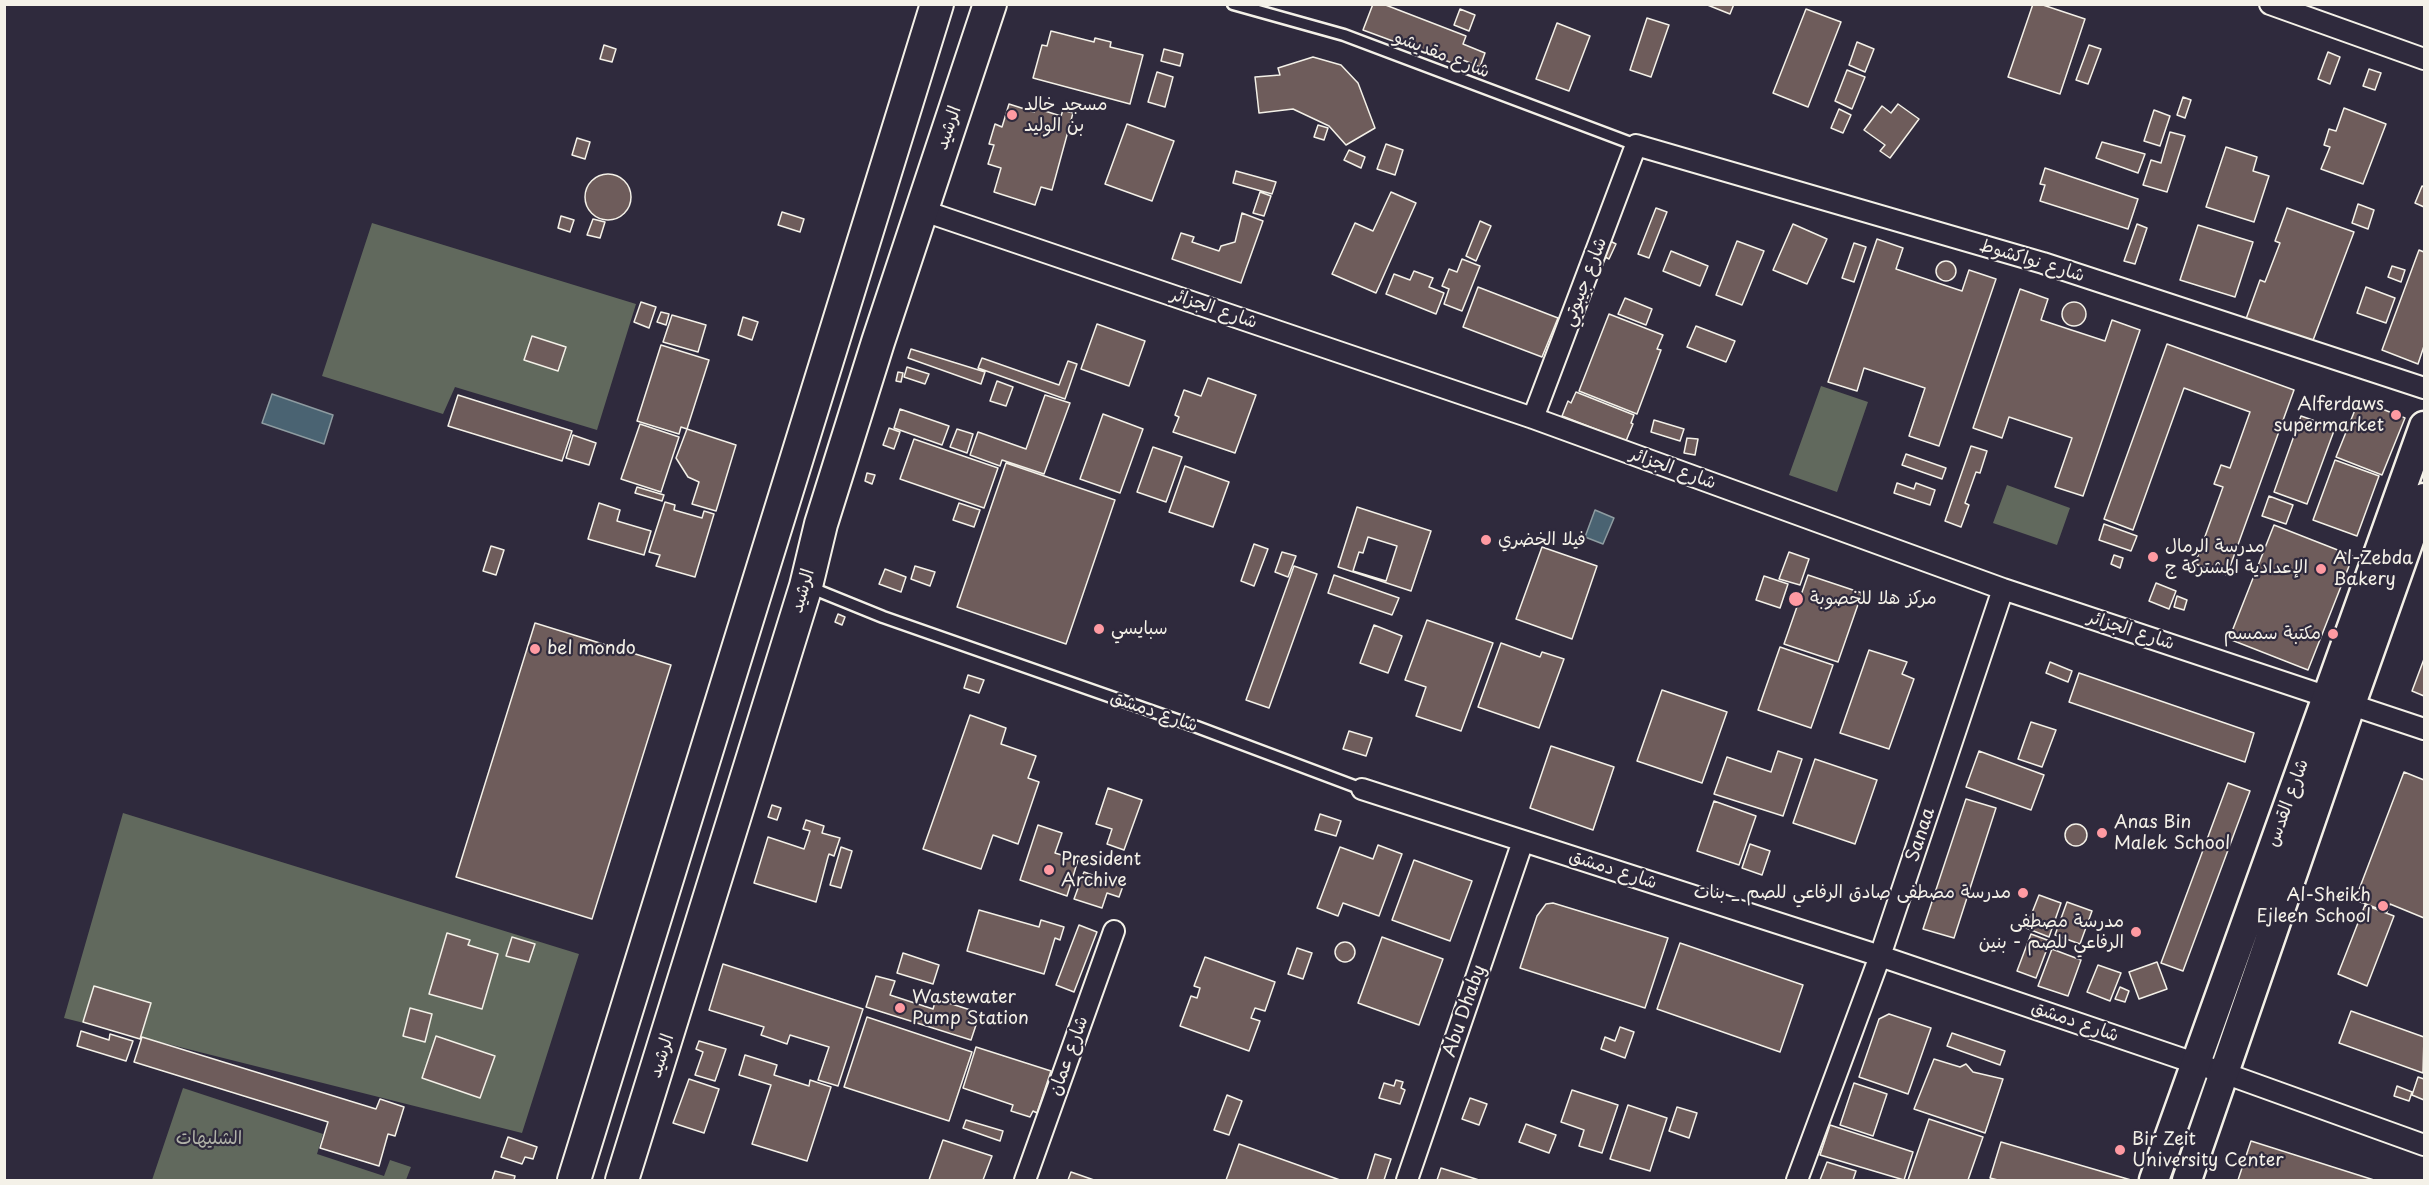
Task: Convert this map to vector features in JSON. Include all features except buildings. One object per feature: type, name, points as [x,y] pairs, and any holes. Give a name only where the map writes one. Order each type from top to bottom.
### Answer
[{"type":"main road","points":[[574,1180],[937,4]]},
{"type":"main road","name":"الرشيد","points":[[622,1180],[806,585],[824,512],[990,4]]},
{"type":"main road","name":"شارع القدس","points":[[2187,1180],[2224,1073],[2424,426]]},
{"type":"main road","name":"شارع القدس","points":[[2154,1180],[2194,1062],[2338,700],[2424,498]]},
{"type":"street","points":[[2270,4],[2424,59]]},
{"type":"street","name":"شارع نواكشوط","points":[[1636,145],[2043,263],[2424,388]]},
{"type":"street","name":"شارع جيبوتي","points":[[1533,418],[1636,145]]},
{"type":"street","name":"شارع الجزائر","points":[[921,210],[1533,418],[2003,589],[2424,729]]},
{"type":"street","name":"Sanaa","points":[[1797,1180],[1880,956],[2003,589]]},
{"type":"street","name":"شارع دمشق","points":[[1362,789],[1880,956],[2194,1062],[2424,1145]]},
{"type":"street","name":"Abu Dhaby","points":[[1407,1180],[1524,841]]},
{"type":"street","name":"شارع عمان","points":[[1025,1180],[1114,931]]},
{"type":"lane","name":"شارع مقديشو","points":[[1233,4],[1344,35],[1636,145]]},
{"type":"lane","name":"شارع دمشق","points":[[806,585],[883,617],[1197,727],[1362,789]]},
{"type":"green space","points":[[372,223],[636,304],[597,430],[455,387],[443,414],[322,376]]},
{"type":"green space","points":[[1821,386],[1868,402],[1837,492],[1789,475]]},
{"type":"green space","points":[[2007,485],[2070,508],[2057,545],[1993,523]]},
{"type":"green space","points":[[123,813],[579,954],[522,1133],[64,1018]]},
{"type":"green space","name":"الشليهات","points":[[183,1088],[323,1134],[317,1154],[384,1176],[390,1160],[411,1167],[406,1180],[152,1180]]},
{"type":"water","points":[[272,394],[333,415],[324,444],[262,423]]},
{"type":"water","points":[[1595,510],[1614,518],[1603,544],[1585,537]]},
{"type":"place","name":"مسجد خالد بن الوليد","points":[[1012,115]]},
{"type":"place","name":"Alferdaws supermarket","points":[[2396,415]]},
{"type":"place","name":"فيلا الخضري","points":[[1486,540]]},
{"type":"place","name":"مدرسة الرمال الإعدادية المشتركة ج","points":[[2153,557]]},
{"type":"place","name":"Al-Zebda Bakery","points":[[2321,569]]},
{"type":"place","name":"مركز هلا للخصوبة","points":[[1796,599]]},
{"type":"place","name":"سبايسي","points":[[1099,629]]},
{"type":"place","name":"مكتبة سمسم","points":[[2333,634]]},
{"type":"place","name":"bel mondo","points":[[535,649]]},
{"type":"place","name":"Anas Bin Malek School","points":[[2102,833]]},
{"type":"place","name":"President Archive","points":[[1049,870]]},
{"type":"place","name":"مدرسة مصطفى صادق الرفاعي للصم _ بنات","points":[[2023,893]]},
{"type":"place","name":"Al-Sheikh Ejleen School","points":[[2383,906]]},
{"type":"place","name":"مدرسة مصطفى الرفاعي للصم - بنين","points":[[2136,932]]},
{"type":"place","name":"Wastewater Pump Station","points":[[900,1008]]},
{"type":"place","name":"Bir Zeit University Center","points":[[2120,1150]]}]
